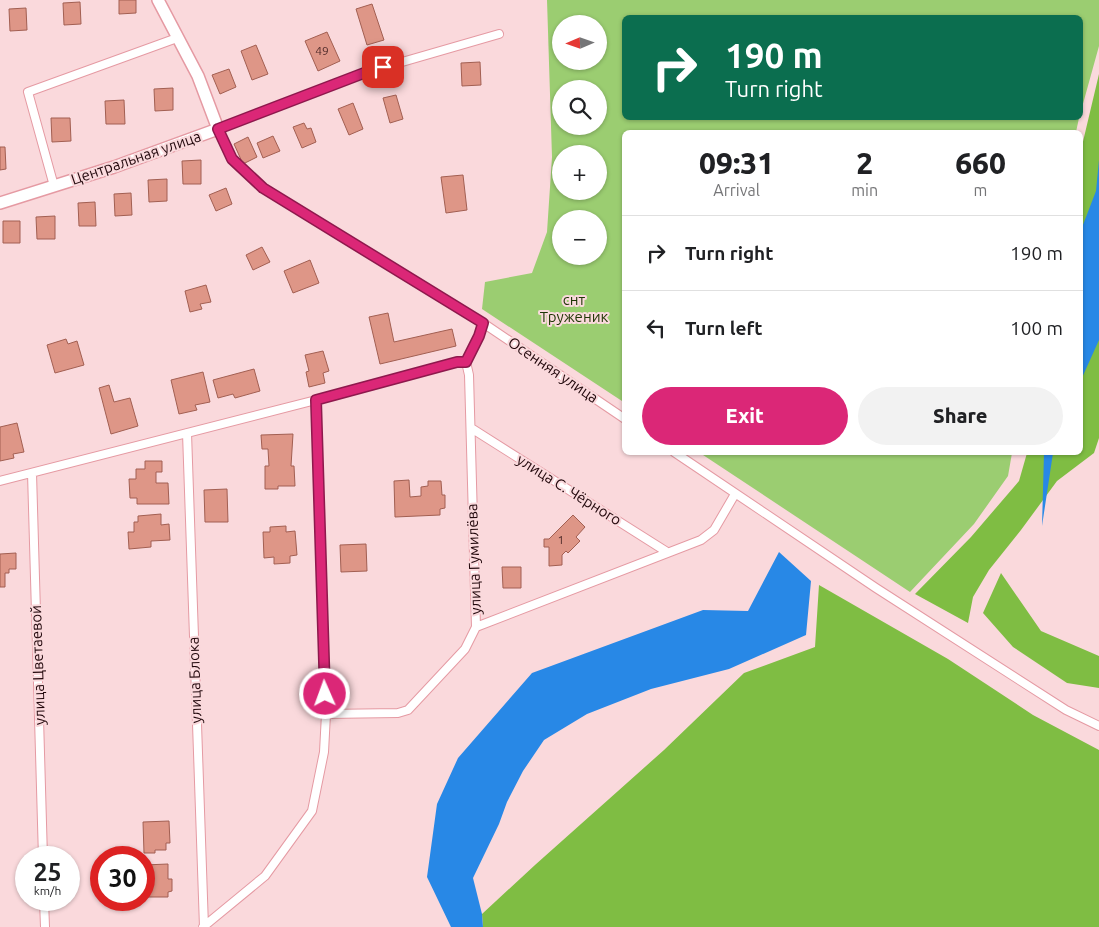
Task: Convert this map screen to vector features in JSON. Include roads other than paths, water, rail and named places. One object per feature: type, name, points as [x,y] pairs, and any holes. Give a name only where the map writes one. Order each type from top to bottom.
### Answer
[{"type":"street","points":[[158,0],[198,76],[218,129]]},
{"type":"street","name":"Центральная улица","points":[[0,203],[114,167],[364,73],[498,34]]},
{"type":"street","points":[[54,186],[28,92],[177,38]]},
{"type":"street","name":"Осенняя улица","points":[[218,129],[232,159],[263,188],[483,323],[622,417]]},
{"type":"street","points":[[0,481],[457,362],[466,362],[479,336],[483,323]]},
{"type":"street","name":"улица Гумилёва","points":[[326,714],[398,713],[408,710],[466,650],[476,627],[469,375],[466,362]]},
{"type":"street","points":[[204,927],[265,876],[312,811],[324,752],[326,714],[316,400]]},
{"type":"street","name":"улица С. Чёрного","points":[[471,428],[667,552]]},
{"type":"street","name":"улица Блока","points":[[186,433],[204,927]]},
{"type":"street","points":[[678,455],[876,588],[1058,705],[1099,726]]},
{"type":"street","name":"улица Цветаевой","points":[[32,473],[43,846]]},
{"type":"street","points":[[476,627],[701,540],[714,530],[735,494]]},
{"type":"street","points":[[44,911],[45,927]]},
{"type":"water","points":[[1099,160],[1099,340],[1083,376],[1083,225],[1096,191]]},
{"type":"water","points":[[1044,455],[1053,455],[1042,526]]},
{"type":"water","points":[[779,552],[811,581],[806,635],[729,669],[651,689],[587,714],[544,740],[523,771],[507,802],[499,824],[473,878],[482,914],[483,927],[451,927],[427,877],[437,804],[458,758],[532,673],[703,610],[748,611]]},
{"type":"park label","name":"снт Труженик","points":[[574,308]]}]
